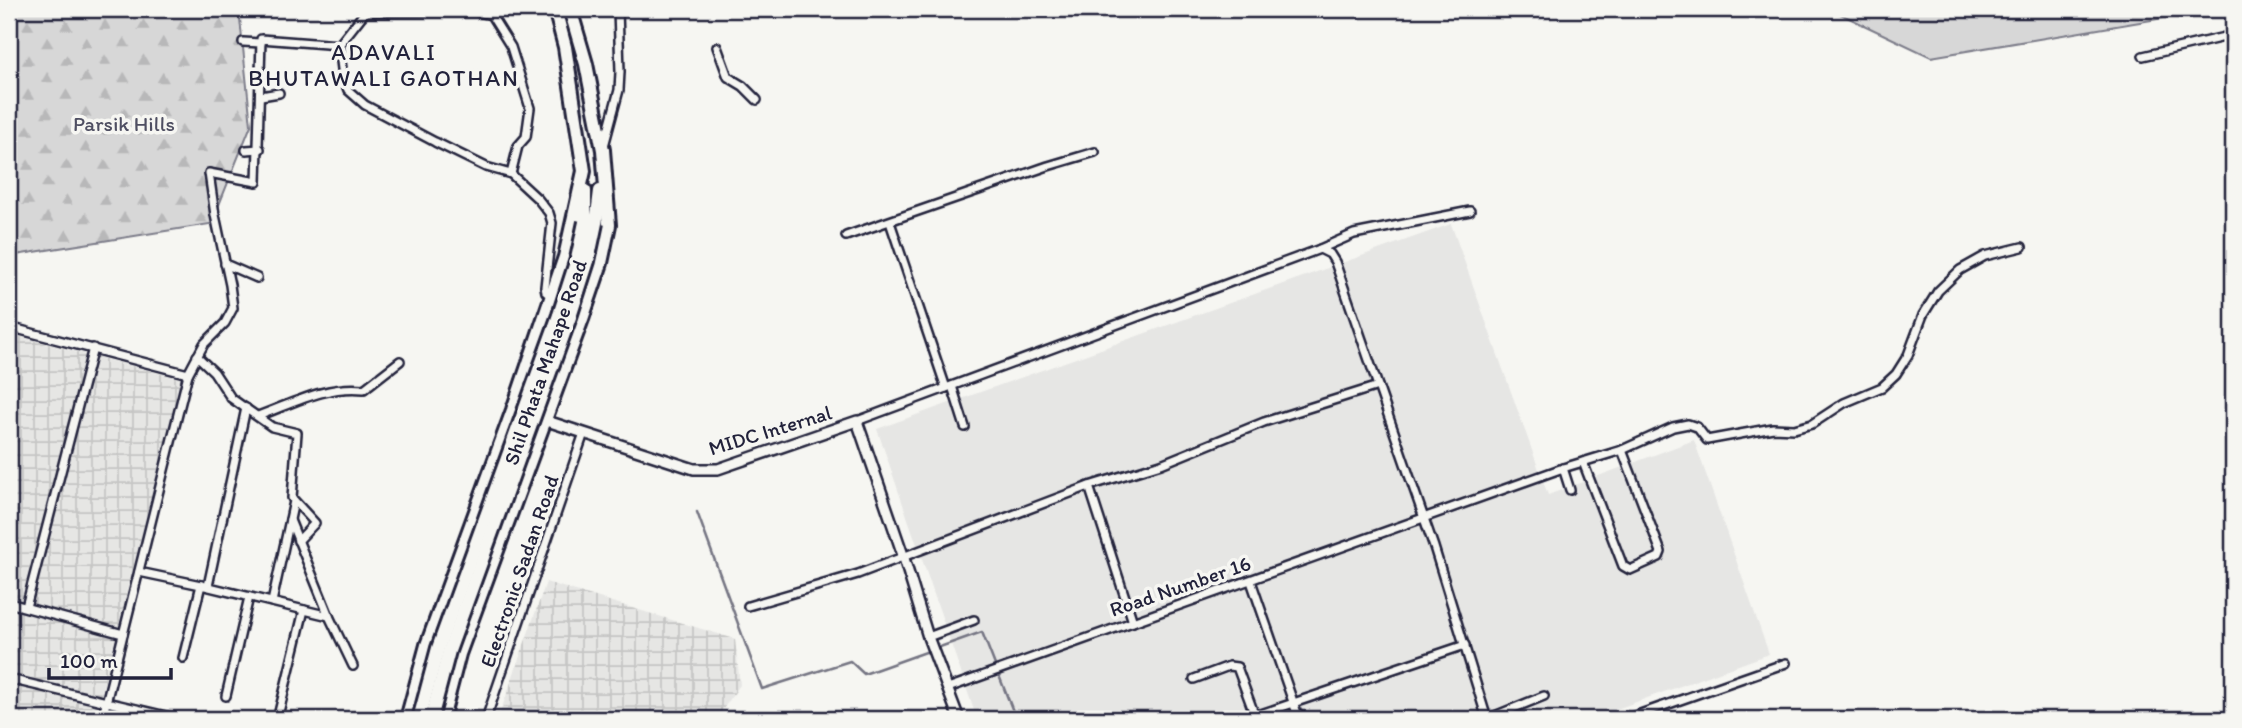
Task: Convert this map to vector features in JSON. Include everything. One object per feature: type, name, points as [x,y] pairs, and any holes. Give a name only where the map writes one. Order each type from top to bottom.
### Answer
[{"type":"main road","name":"Shil Phata Mahape Road","points":[[407,719],[427,645],[552,296],[569,240],[584,172],[565,47],[555,9]]},
{"type":"main road","name":"Shil Phata Mahape Road","points":[[442,719],[459,654],[586,309],[601,263],[609,225],[603,150],[586,64],[570,9]]},
{"type":"main road","points":[[419,719],[438,648],[559,315],[590,223],[603,170]]},
{"type":"main road","points":[[431,719],[449,652],[588,261],[590,223],[584,172]]},
{"type":"street","points":[[603,150],[619,90],[618,9]]},
{"type":"street","points":[[511,174],[519,146],[526,137],[530,108],[511,47],[491,15],[474,11],[365,10],[339,46],[343,77],[348,90],[365,105],[486,166],[511,174],[538,198],[549,213],[552,223],[546,292],[586,309]]},
{"type":"street","points":[[2143,56],[2233,35]]},
{"type":"street","points":[[102,719],[188,374],[204,344],[225,323],[233,309],[209,173],[257,182],[261,39],[339,46]]},
{"type":"street","points":[[243,41],[261,43]]},
{"type":"street","points":[[717,47],[728,78],[743,86],[757,100]]},
{"type":"street","points":[[261,96],[279,93]]},
{"type":"street","points":[[246,150],[260,149]]},
{"type":"street","points":[[846,236],[1095,152]]},
{"type":"street","points":[[857,421],[1354,234],[1470,211]]},
{"type":"street","points":[[890,222],[965,427]]},
{"type":"street","points":[[550,237],[569,240]]},
{"type":"street","name":"Road Number 16","points":[[948,688],[1563,468],[1622,450],[1673,427],[1688,424],[1697,427],[1707,440],[1773,428],[1794,429],[1812,424],[1844,403],[1882,387],[1896,374],[1908,355],[1923,315],[1938,291],[1960,270],[1985,256],[2022,247]]},
{"type":"street","points":[[1320,249],[1329,254],[1335,262],[1424,518],[1487,719],[1544,696]]},
{"type":"street","points":[[225,264],[257,278]]},
{"type":"street","points":[[9,327],[188,374]]},
{"type":"street","points":[[26,607],[93,348]]},
{"type":"street","points":[[197,356],[214,372],[231,398],[272,427],[297,433],[292,498],[314,523],[299,541]]},
{"type":"street","points":[[258,416],[309,396],[343,387],[364,389],[400,361]]},
{"type":"street","points":[[748,606],[858,574],[1089,486],[1141,472],[1264,422],[1378,386]]},
{"type":"street","points":[[183,657],[204,586],[246,408]]},
{"type":"street","name":"MIDC Internal","points":[[513,410],[694,469],[719,469],[857,421],[928,637],[959,719]]},
{"type":"street","name":"Electronic Sadan Road","points":[[486,719],[584,433]]},
{"type":"street","points":[[1583,463],[1623,566],[1630,570],[1659,557],[1661,552],[1622,450]]},
{"type":"street","points":[[1563,468],[1570,490]]},
{"type":"street","points":[[1089,486],[1133,622]]},
{"type":"street","points":[[272,602],[294,501]]},
{"type":"street","points":[[290,520],[329,617],[354,666]]},
{"type":"street","points":[[139,572],[329,617]]},
{"type":"street","points":[[1251,581],[1299,719]]},
{"type":"street","points":[[226,696],[248,597]]},
{"type":"street","points":[[9,603],[123,634]]},
{"type":"street","points":[[279,712],[304,610]]},
{"type":"street","points":[[928,637],[974,620]]},
{"type":"street","points":[[1246,719],[1465,645]]},
{"type":"street","points":[[1626,719],[1786,663]]},
{"type":"street","points":[[1194,679],[1228,666],[1237,667],[1255,716]]},
{"type":"street","points":[[9,679],[179,719]]},
{"type":"shaded area","points":[[1451,224],[1548,495],[1694,440],[1769,654],[1589,719],[977,719],[877,429]]},
{"type":"shaded area","points":[[9,334],[181,379],[95,719],[9,719]]},
{"type":"shaded area","points":[[546,582],[735,639],[740,685],[716,719],[498,719]]},
{"type":"green space","name":"Parsik Hills","points":[[9,9],[239,9],[251,125],[215,215],[216,223],[9,256]]},
{"type":"green space","points":[[1830,9],[2217,9],[1931,57]]},
{"type":"waterway","points":[[697,512],[762,689],[850,661],[864,674],[982,632],[1016,719]]},
{"type":"district","name":"ADAVALI BHUTAWALI GAOTHAN","points":[[384,65]]}]
